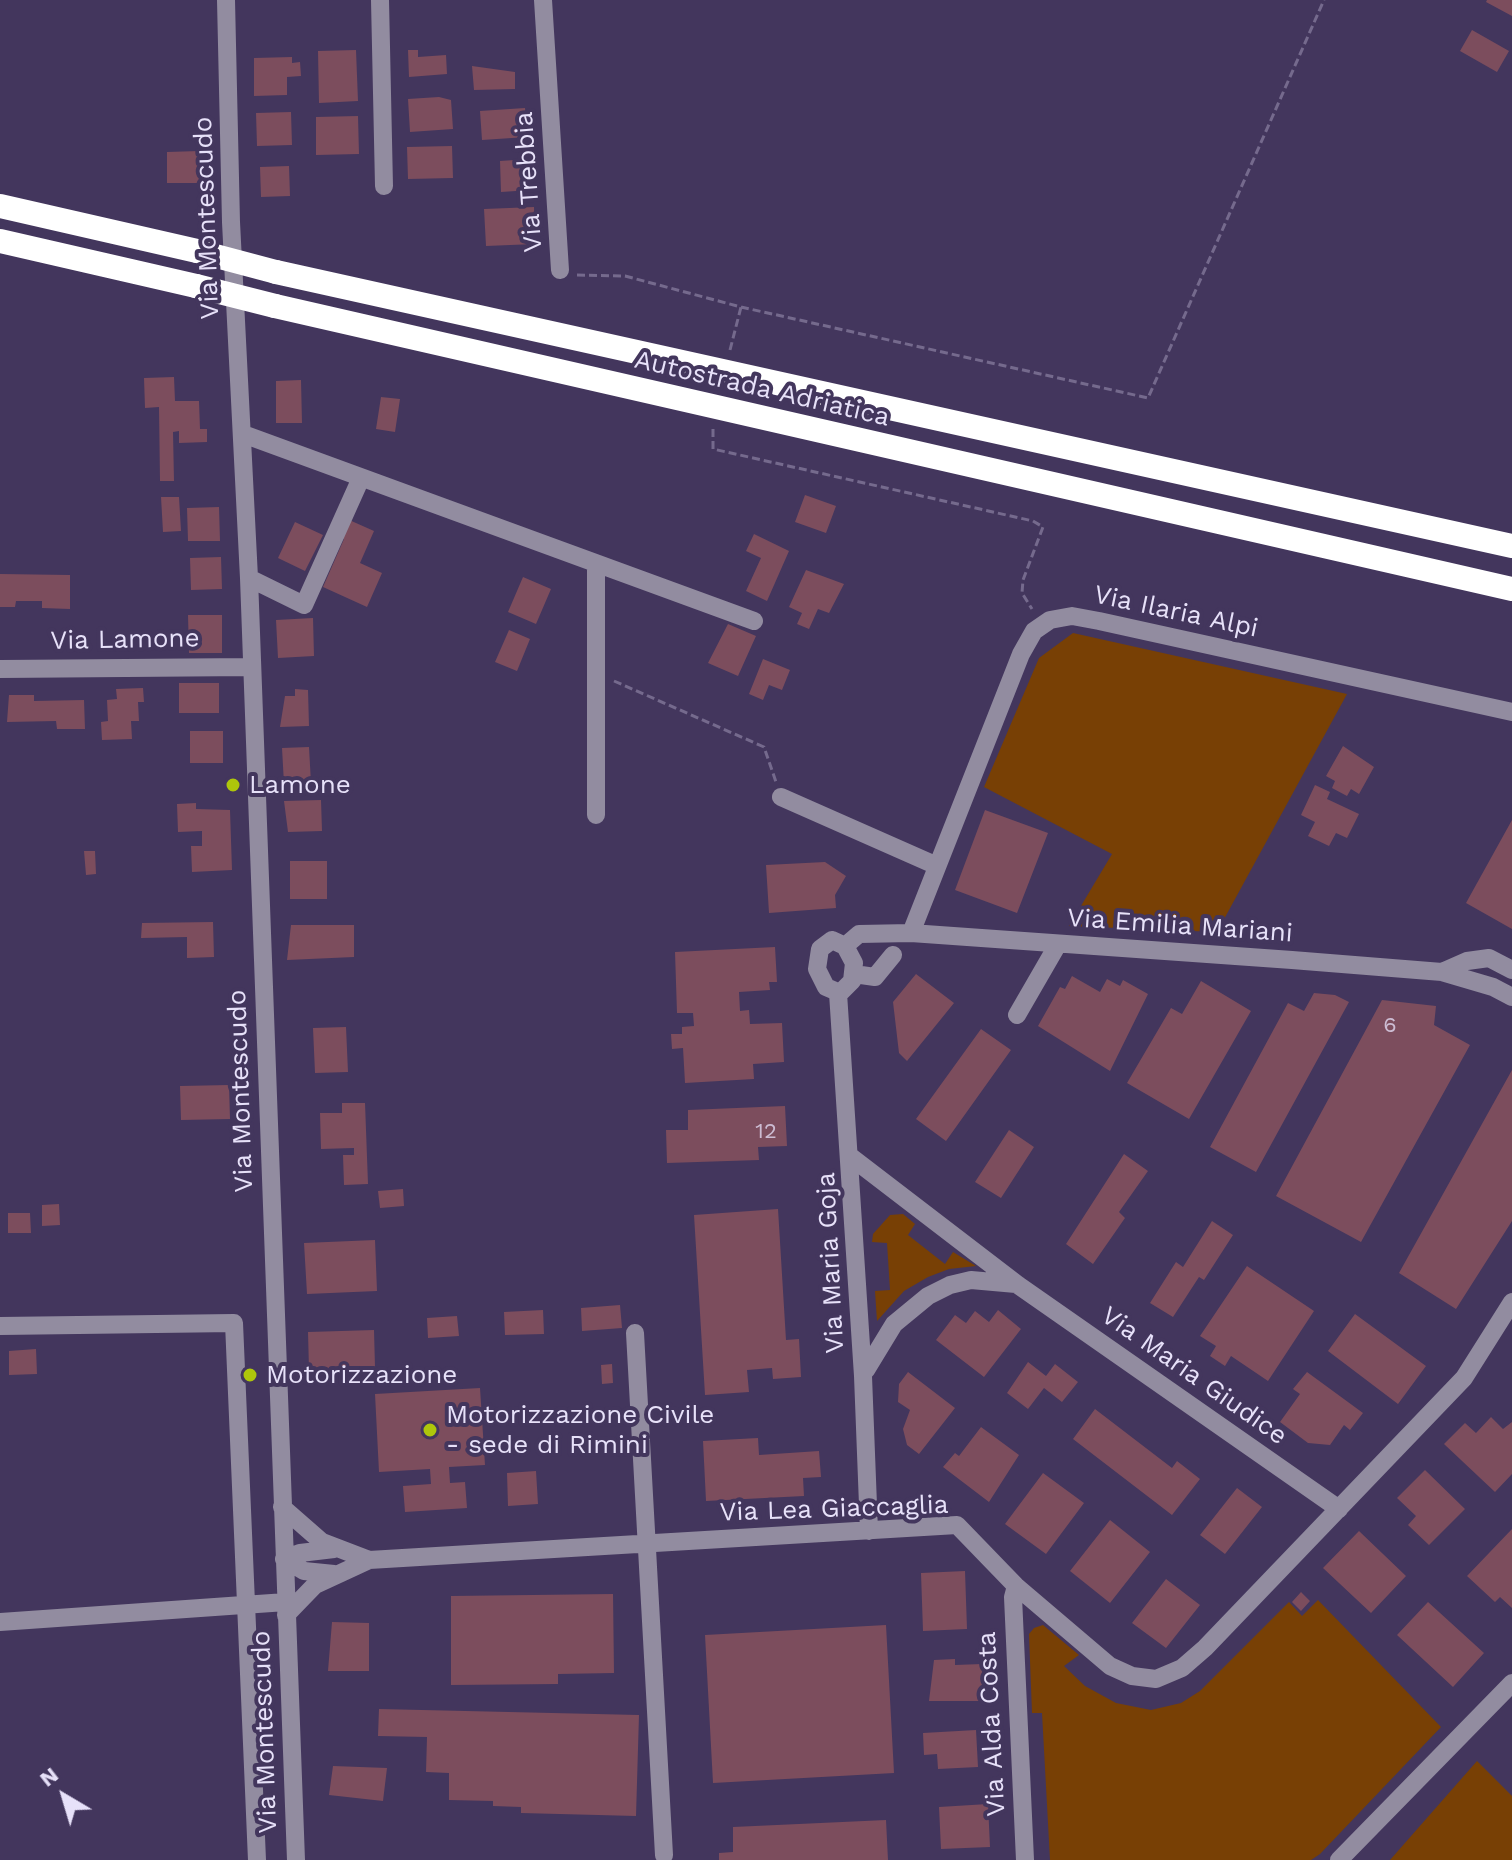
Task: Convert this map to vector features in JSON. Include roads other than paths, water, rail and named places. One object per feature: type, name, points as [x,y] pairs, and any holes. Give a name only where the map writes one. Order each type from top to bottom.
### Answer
[{"type":"highway","name":"Autostrada Adriatica","points":[[0,206],[276,272],[1512,546]]},
{"type":"highway","name":"Autostrada Adriatica","points":[[0,241],[1512,589]]},
{"type":"highway","points":[[0,253],[39,250]]},
{"type":"street","name":"Via Montescudo","points":[[226,0],[231,222],[249,578],[296,1860]]},
{"type":"street","points":[[380,0],[384,186]]},
{"type":"street","name":"Via Trebbia","points":[[543,0],[560,270]]},
{"type":"street","points":[[243,434],[754,621]]},
{"type":"street","points":[[249,578],[304,605],[361,478]]},
{"type":"street","points":[[596,564],[596,815]]},
{"type":"street","name":"Via Ilaria Alpi","points":[[935,865],[1021,654],[1034,631],[1050,620],[1072,616],[1099,621],[1512,712]]},
{"type":"street","name":"Via Lamone","points":[[0,669],[251,667]]},
{"type":"street","points":[[781,797],[935,865],[911,933]]},
{"type":"street","name":"Via Emilia Mariani","points":[[845,946],[859,934],[911,933],[1442,972],[1493,987],[1512,997]]},
{"type":"street","points":[[832,940],[845,946],[854,963],[854,974],[847,989],[838,993],[826,987],[816,960],[820,949],[832,940]]},
{"type":"street","points":[[1017,1015],[1058,944]]},
{"type":"street","points":[[854,974],[875,977],[893,955]]},
{"type":"street","points":[[1442,972],[1467,961],[1489,958],[1512,970]]},
{"type":"street","name":"Via Maria Goja","points":[[838,993],[851,1157],[869,1531]]},
{"type":"street","name":"Via Maria Giudice","points":[[851,1157],[1018,1285],[1339,1509]]},
{"type":"street","name":"Via Maria Giudice","points":[[863,1376],[887,1332],[908,1309],[928,1296],[971,1280],[1018,1285]]},
{"type":"street","name":"Via Lea Giaccaglia","points":[[286,1609],[315,1585],[369,1560],[957,1525],[1016,1586],[1110,1666],[1132,1676],[1156,1679],[1182,1668],[1205,1648],[1464,1378],[1512,1302]]},
{"type":"street","name":"Via Montescudo","points":[[0,1326],[234,1323],[257,1860]]},
{"type":"street","points":[[635,1333],[664,1855]]},
{"type":"street","name":"Via Lea Giaccaglia","points":[[282,1507],[309,1534],[336,1549],[369,1560]]},
{"type":"street","name":"Via Lea Giaccaglia","points":[[284,1559],[300,1553],[336,1549]]},
{"type":"street","points":[[284,1559],[304,1571],[334,1574]]},
{"type":"street","name":"Via Alda Costa","points":[[1016,1586],[1013,1597],[1025,1860]]},
{"type":"street","name":"Via Montescudo","points":[[0,1622],[246,1605],[286,1609]]},
{"type":"street","points":[[1339,1860],[1512,1683]]},
{"type":"place","name":"Lamone","points":[[233,785]]},
{"type":"place","name":"Motorizzazione","points":[[250,1375]]},
{"type":"place","name":"Motorizzazione Civile - sede di Rimini","points":[[430,1430]]}]
